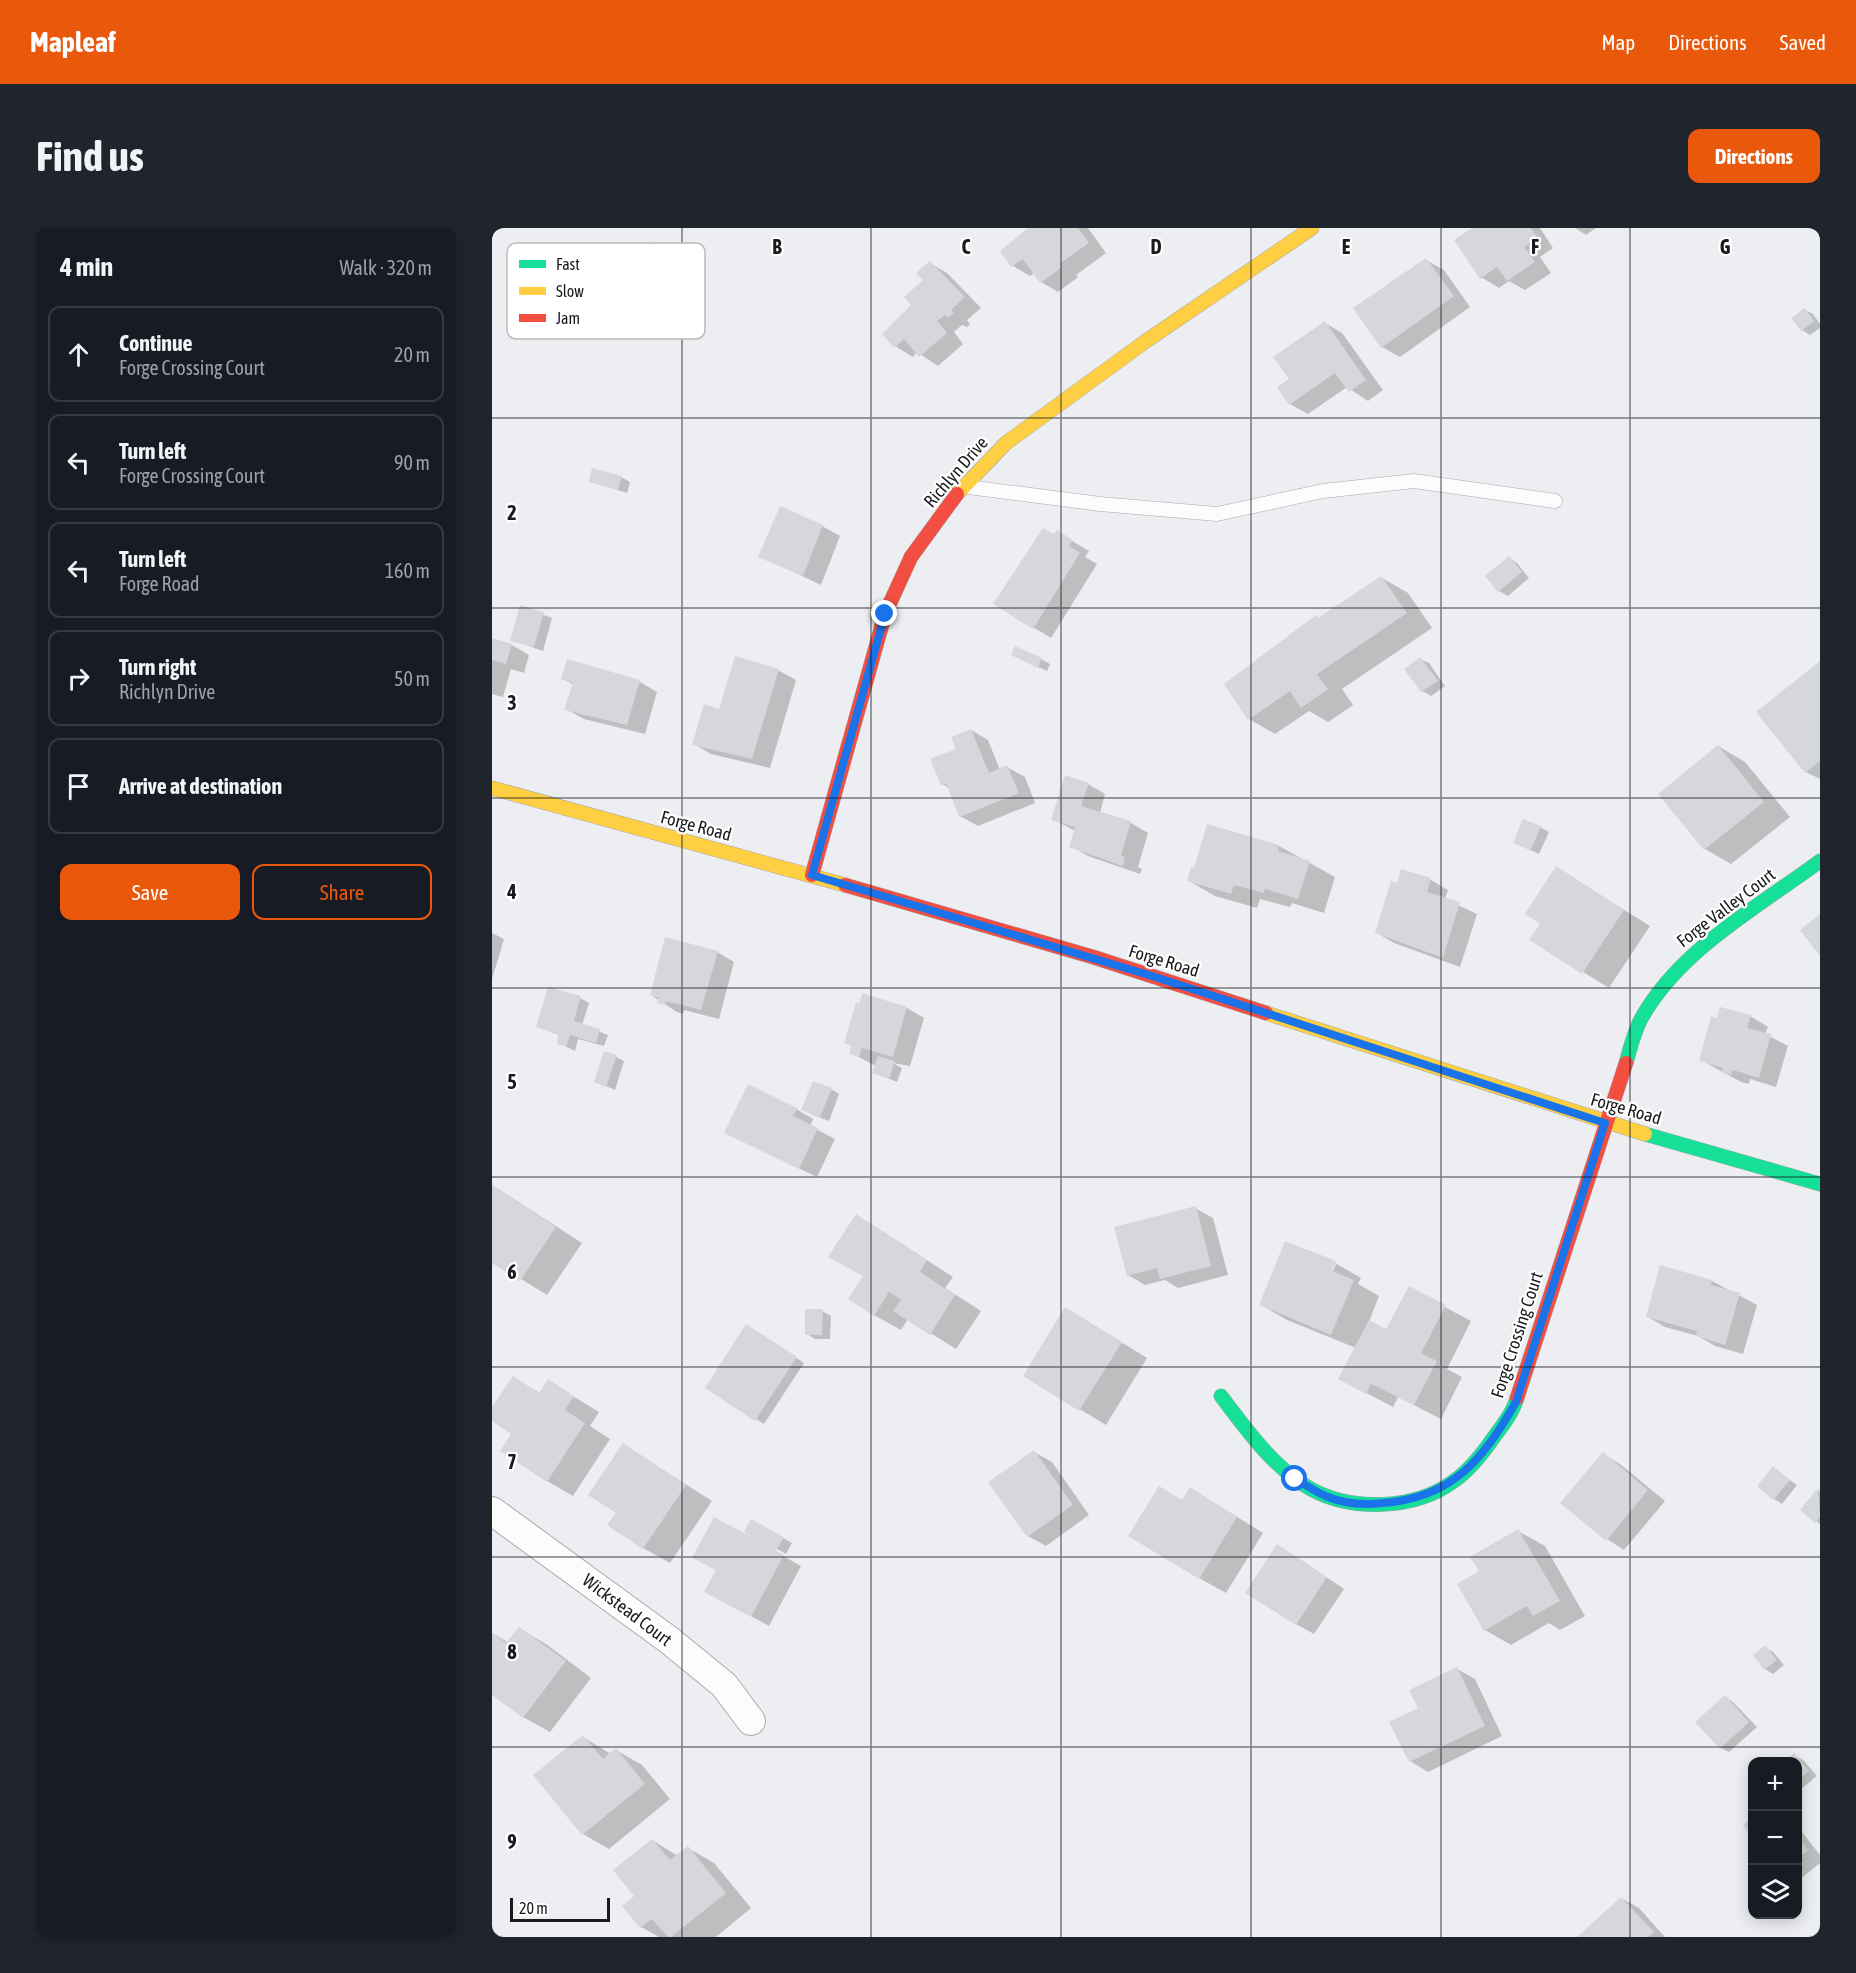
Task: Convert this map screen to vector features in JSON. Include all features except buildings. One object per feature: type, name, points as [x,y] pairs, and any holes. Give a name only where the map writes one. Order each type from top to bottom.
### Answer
[{"type":"street","name":"Richlyn Drive","points":[[812,875],[885,614],[910,557],[963,486],[1006,443],[1146,341],[1312,228]]},
{"type":"street","name":"Forge Road","points":[[492,788],[812,875],[1116,964],[1605,1123],[1732,1156],[1820,1184]]},
{"type":"street","name":"Forge Valley Court","points":[[1605,1123],[1640,1021],[1660,989],[1685,960],[1820,861]]},
{"type":"street","name":"Forge Crossing Court","points":[[1221,1396],[1240,1422],[1295,1479],[1329,1498],[1364,1505],[1402,1502],[1451,1483],[1495,1440],[1516,1402],[1605,1123]]},
{"type":"street","name":"Wickstead Court","points":[[492,1511],[724,1685],[751,1721]]},
{"type":"lane","points":[[963,486],[1100,504],[1217,514],[1323,491],[1414,481],[1555,501]]},
{"type":"traffic: fast","points":[[1626,1063],[1641,1019],[1657,994],[1676,972],[1722,931],[1820,861]]},
{"type":"traffic: fast","points":[[1645,1134],[1820,1184]]},
{"type":"traffic: fast","points":[[1221,1396],[1261,1446],[1296,1479],[1326,1496],[1363,1504],[1383,1504],[1421,1498],[1438,1491],[1460,1477],[1490,1443],[1517,1398]]},
{"type":"traffic: slow","points":[[957,494],[1006,443],[1146,341],[1312,228]]},
{"type":"traffic: slow","points":[[492,788],[845,885]]},
{"type":"traffic: slow","points":[[1266,1013],[1645,1134]]},
{"type":"traffic: jam","points":[[812,875],[885,614],[911,557],[957,494]]},
{"type":"traffic: jam","points":[[845,885],[1093,957],[1266,1013]]},
{"type":"traffic: jam","points":[[1517,1398],[1626,1063]]},
{"type":"route","points":[[885,614],[812,875],[1093,957],[1605,1123],[1516,1402],[1495,1440],[1451,1483],[1402,1502],[1364,1505],[1329,1498],[1295,1479]]}]
